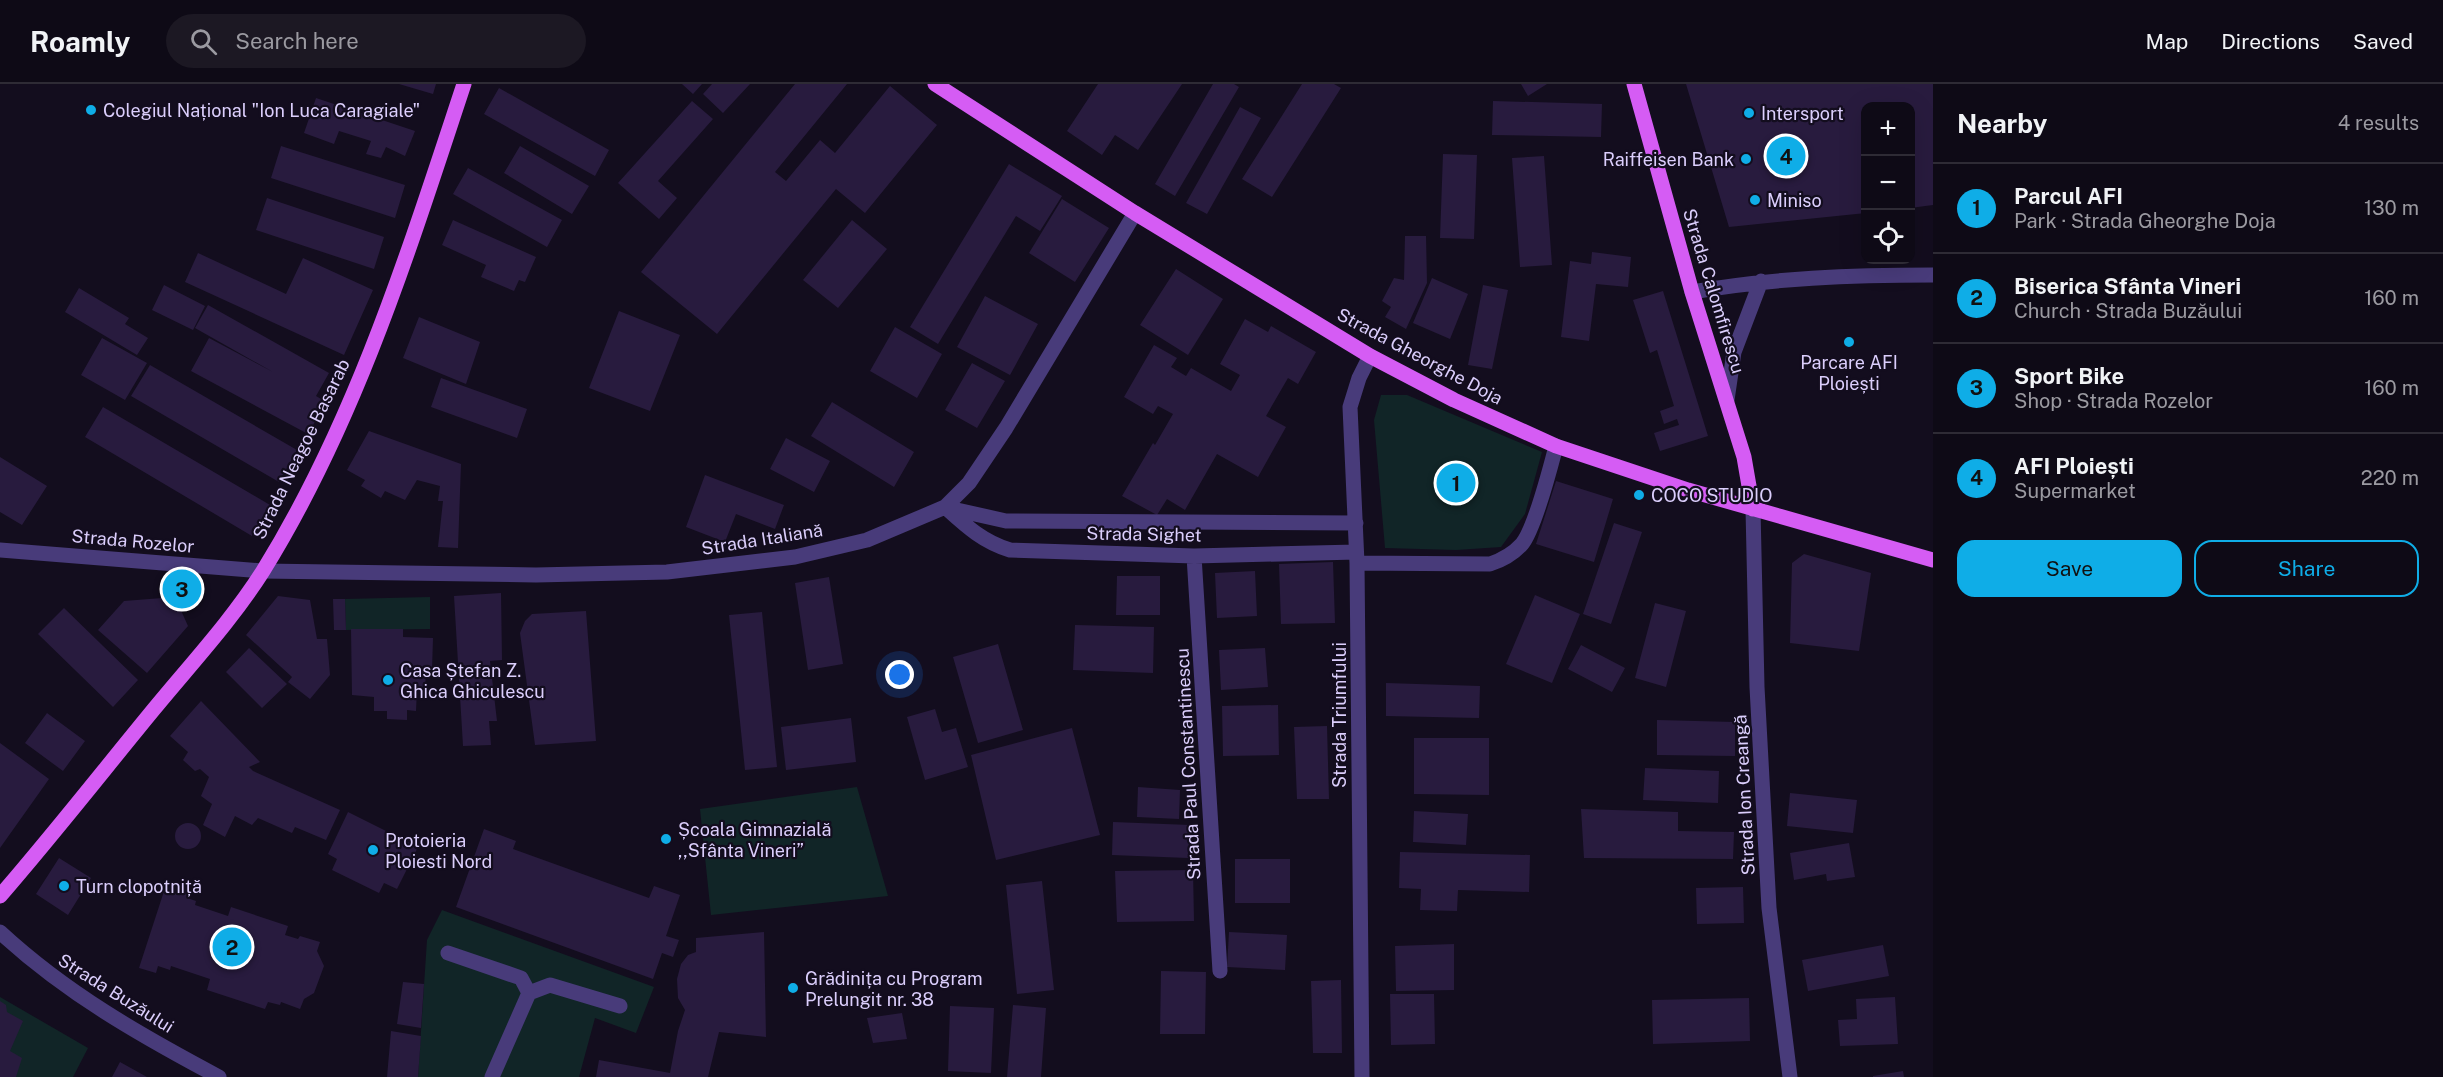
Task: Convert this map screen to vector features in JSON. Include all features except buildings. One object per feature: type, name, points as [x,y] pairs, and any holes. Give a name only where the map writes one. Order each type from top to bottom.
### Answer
[{"type":"main road","name":"Strada Neagoe Basarab","points":[[0,896],[214,636],[262,571],[312,480],[364,365],[399,275],[464,84]]},
{"type":"main road","name":"Strada Gheorghe Doja","points":[[935,84],[1136,213],[1370,356],[1454,400],[1557,446],[1753,509],[1933,560]]},
{"type":"main road","name":"Strada Calomfirescu","points":[[1634,84],[1692,292],[1744,457],[1753,509]]},
{"type":"street","name":"Strada Italiană","points":[[262,571],[536,575],[667,572],[795,557],[867,540],[945,507],[969,483],[1006,428],[1136,213]]},
{"type":"street","points":[[1692,292],[1761,281],[1873,275],[1933,275]]},
{"type":"street","points":[[1727,400],[1734,352],[1761,281]]},
{"type":"street","name":"Strada Triumfului","points":[[1362,1077],[1357,557],[1350,407],[1359,378],[1370,356]]},
{"type":"street","name":"Strada Sighet","points":[[945,507],[976,535],[995,546],[1010,550],[1357,557],[1490,564],[1504,559],[1523,543],[1543,493],[1557,446]]},
{"type":"street","points":[[945,507],[1006,521],[1356,524]]},
{"type":"street","name":"Strada Ion Creangă","points":[[1753,509],[1757,687],[1769,908],[1790,1077]]},
{"type":"street","name":"Strada Rozelor","points":[[0,550],[262,571]]},
{"type":"street","name":"Strada Paul Constantinescu","points":[[1194,555],[1220,971]]},
{"type":"street","name":"Strada Buzăului","points":[[0,932],[66,987],[164,1047],[219,1077]]},
{"type":"street","points":[[448,952],[521,978],[529,993]]},
{"type":"street","points":[[492,1077],[529,993],[550,985],[620,1005]]},
{"type":"green space","points":[[1381,395],[1407,395],[1542,452],[1525,514],[1501,547],[1456,550],[1385,548],[1374,420]]},
{"type":"green space","points":[[430,597],[430,629],[346,630],[345,599]]},
{"type":"green space","points":[[857,787],[888,896],[711,915],[700,809]]},
{"type":"green space","points":[[442,910],[654,987],[636,1033],[595,1018],[579,1077],[418,1077],[427,940]]},
{"type":"green space","points":[[0,997],[88,1048],[73,1077],[0,1077]]},
{"type":"place","name":"Colegiul Național \"Ion Luca Caragiale\"","points":[[91,110]]},
{"type":"place","name":"Intersport","points":[[1749,113]]},
{"type":"place","name":"AFI Ploiești","points":[[1786,156]]},
{"type":"place","name":"Raiffeisen Bank","points":[[1746,159]]},
{"type":"place","name":"Miniso","points":[[1755,200]]},
{"type":"place","name":"Parcare AFI Ploiești","points":[[1849,342]]},
{"type":"place","name":"Parcul AFI","points":[[1456,483]]},
{"type":"place","name":"COCO STUDIO","points":[[1639,495]]},
{"type":"place","name":"Sport Bike","points":[[182,589]]},
{"type":"place","name":"Casa Ștefan Z. Ghica Ghiculescu","points":[[388,680]]},
{"type":"place","name":"Școala Gimnazială ,,Sfânta Vineri”","points":[[666,839]]},
{"type":"place","name":"Protoieria Ploiesti Nord","points":[[373,850]]},
{"type":"place","name":"Turn clopotniță","points":[[64,886]]},
{"type":"place","name":"Biserica Sfânta Vineri","points":[[232,947]]},
{"type":"place","name":"Grădinița cu Program Prelungit nr. 38","points":[[793,988]]}]
